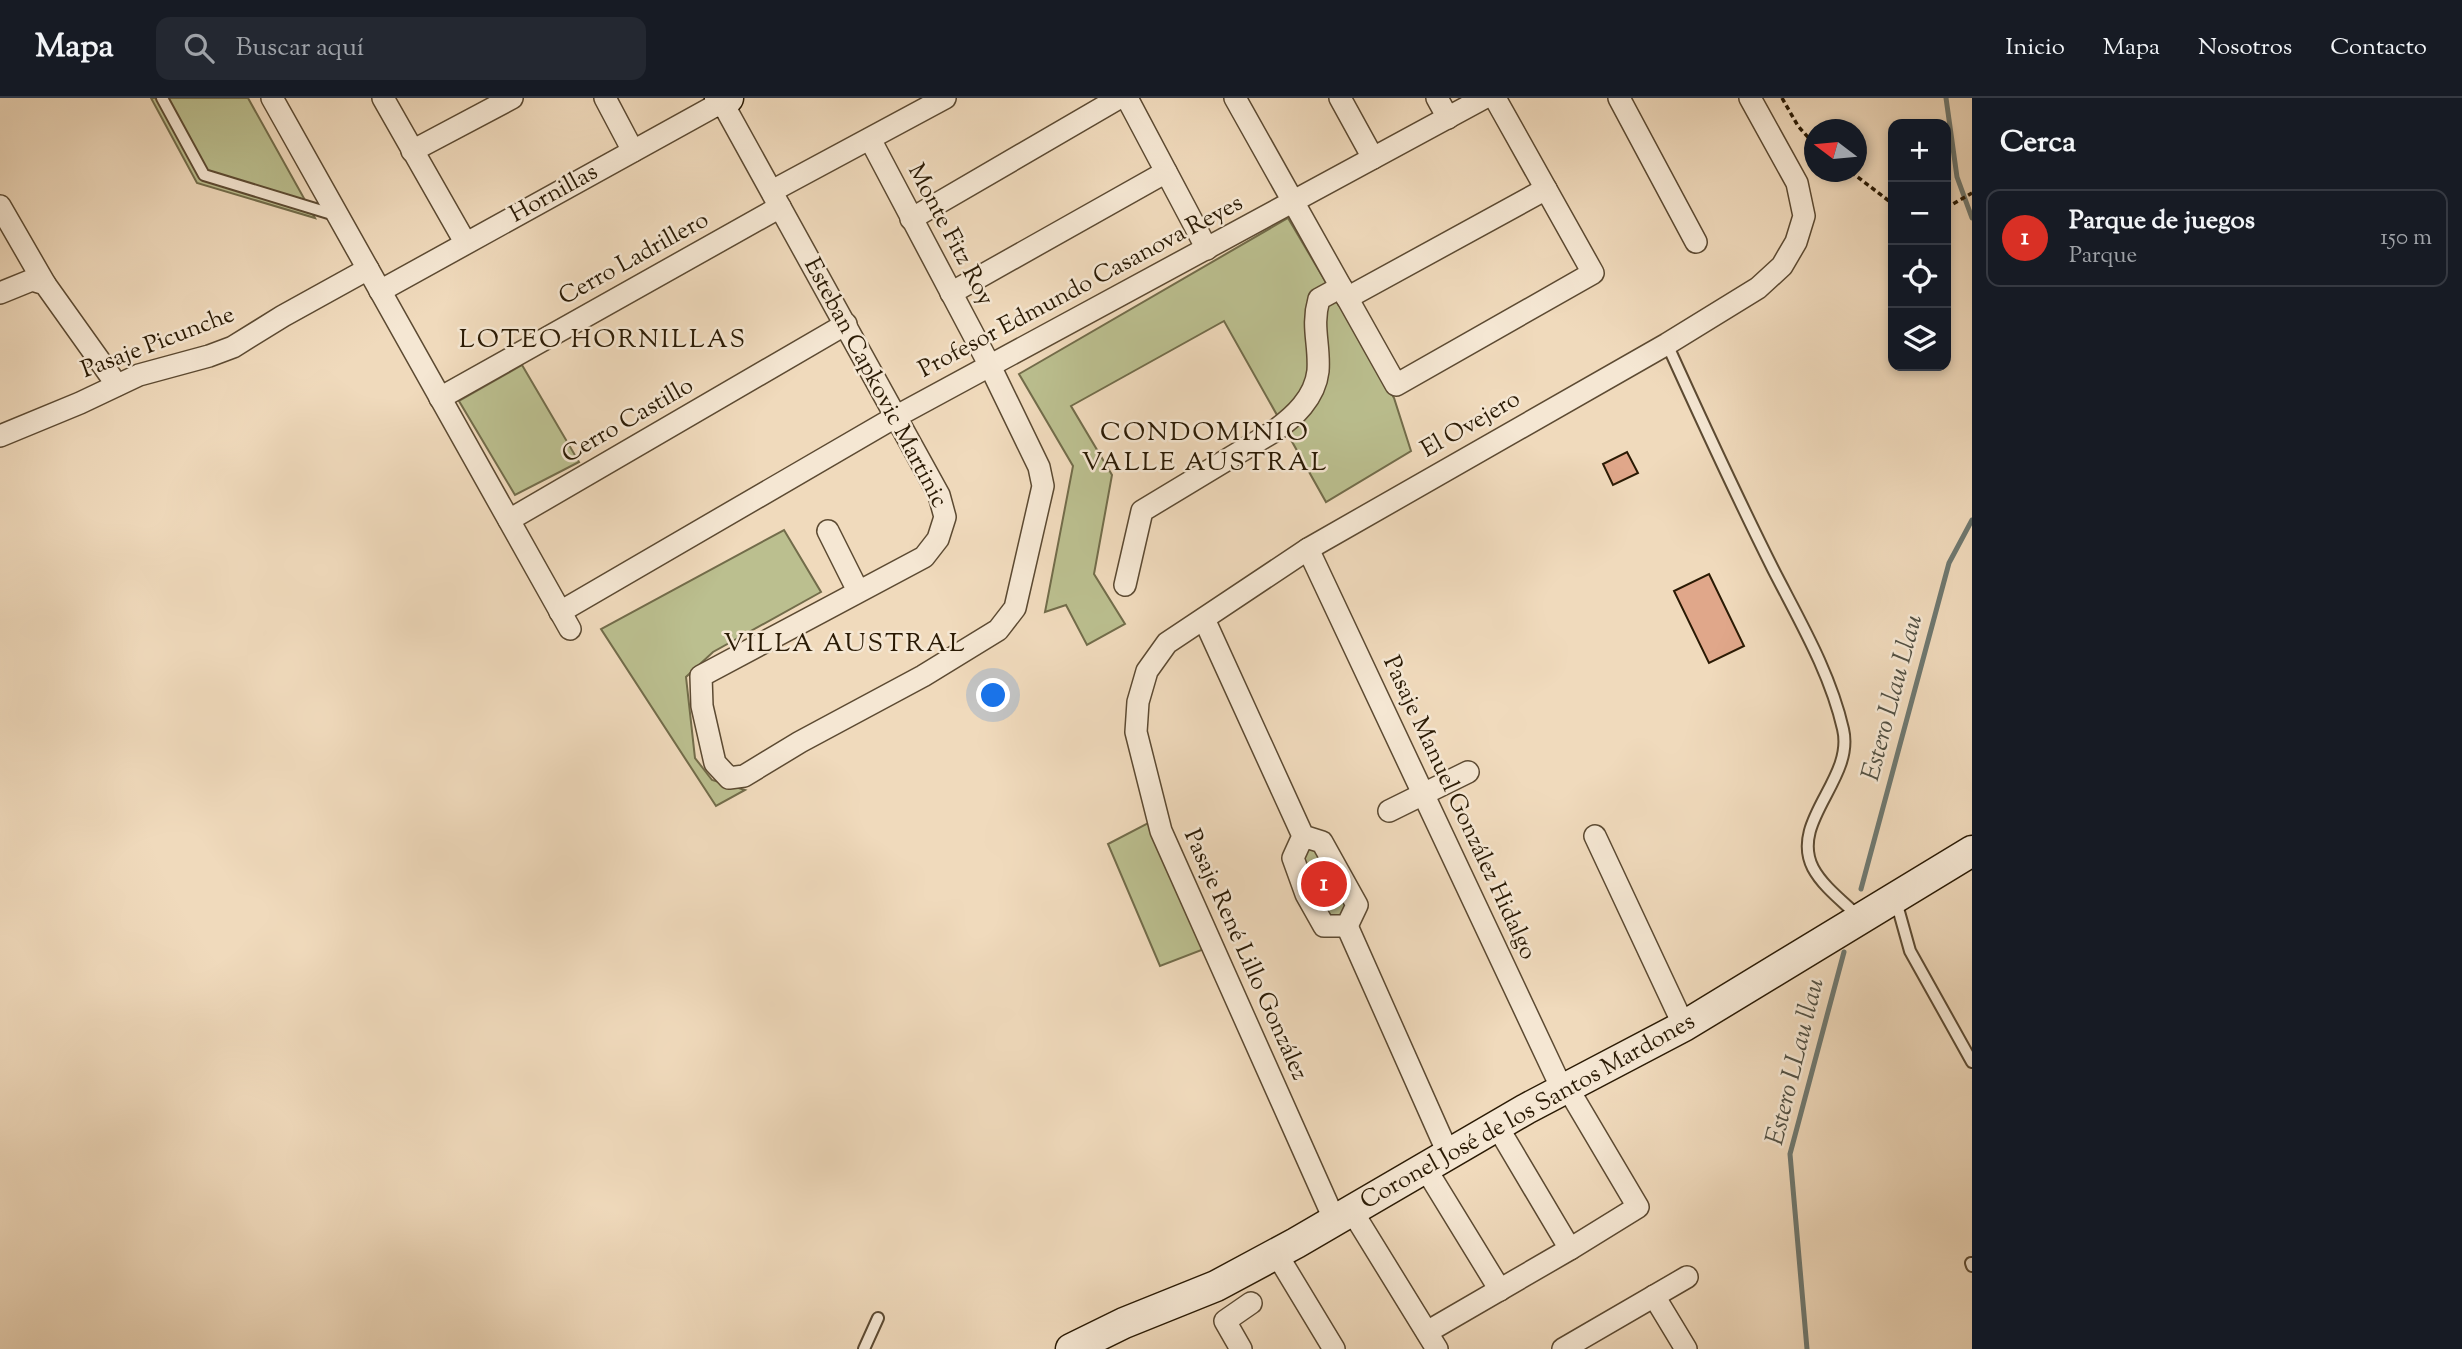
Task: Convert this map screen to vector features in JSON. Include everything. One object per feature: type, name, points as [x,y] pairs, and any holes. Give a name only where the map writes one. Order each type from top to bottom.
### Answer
[{"type":"street","points":[[272,98],[509,520]]},
{"type":"street","points":[[383,98],[465,242]]},
{"type":"street","points":[[412,151],[512,98]]},
{"type":"street","points":[[605,98],[633,151]]},
{"type":"street","name":"Cerro Ladrillero","points":[[440,398],[776,199],[870,139],[945,98]]},
{"type":"street","points":[[911,219],[1119,98]]},
{"type":"street","points":[[1126,98],[1207,249]]},
{"type":"street","points":[[1235,98],[1396,385],[1593,273],[1495,98]]},
{"type":"street","points":[[1340,98],[1373,158]]},
{"type":"street","points":[[1437,98],[1448,118]]},
{"type":"street","name":"Profesor Edmundo Casanova Reyes","points":[[509,520],[565,621],[897,416],[1484,98]]},
{"type":"street","points":[[1619,98],[1696,242]]},
{"type":"street","name":"El Ovejero","points":[[1138,702],[1147,671],[1167,643],[1308,549],[1667,344],[1758,288],[1782,266],[1796,242],[1804,216],[1797,183],[1750,98]]},
{"type":"street","name":"Hornillas","points":[[380,291],[723,99]]},
{"type":"street","name":"Esteban Capkovic Martinic","points":[[701,676],[924,557],[939,539],[945,517],[939,495],[723,99]]},
{"type":"street","name":"Monte Fitz Roy","points":[[701,676],[702,706],[715,763],[729,778],[744,776],[800,742],[923,676],[998,630],[1015,608],[1043,486],[1039,467],[990,366],[870,139]]},
{"type":"street","points":[[951,293],[1166,172]]},
{"type":"street","points":[[1125,585],[1142,511],[1273,432],[1289,421],[1302,407],[1312,390],[1318,371],[1314,317],[1319,299],[1344,293],[1546,189]]},
{"type":"street","points":[[0,206],[38,282],[117,385]]},
{"type":"street","name":"Pasaje Picunche","points":[[0,436],[139,375],[233,347],[368,269]]},
{"type":"street","points":[[0,293],[38,282]]},
{"type":"street","name":"Cerro Castillo","points":[[509,520],[846,324]]},
{"type":"street","points":[[828,531],[858,591]]},
{"type":"street","name":"Pasaje Manuel González Hidalgo","points":[[1308,549],[1564,1088],[1638,1207],[1570,1249]]},
{"type":"street","points":[[1204,620],[1303,836],[1322,842],[1357,905],[1347,926],[1436,1160],[1500,1290]]},
{"type":"street","name":"Pasaje René Lillo González","points":[[1138,702],[1136,732],[1161,831],[1344,1216],[1432,1340]]},
{"type":"street","points":[[1389,811],[1468,772]]},
{"type":"street","points":[[1303,836],[1293,858],[1306,894],[1324,926],[1347,926]]},
{"type":"street","points":[[1595,836],[1684,1026]]},
{"type":"street","name":"Coronel José de los Santos Mardones","points":[[1071,1349],[1124,1323],[1216,1286],[1344,1216],[1436,1160],[1564,1088],[1633,1055],[1684,1026],[1972,851]]},
{"type":"street","points":[[1432,1340],[1500,1290],[1570,1249],[1497,1126]]},
{"type":"street","points":[[1276,1253],[1334,1349]]},
{"type":"street","points":[[1563,1349],[1687,1277]]},
{"type":"street","points":[[1654,1296],[1686,1349]]},
{"type":"street","points":[[1241,1349],[1225,1321],[1251,1303]]},
{"type":"lane","points":[[162,98],[204,175],[338,215]]},
{"type":"lane","points":[[1667,344],[1751,524],[1812,645],[1840,715],[1845,735],[1843,762],[1814,821],[1807,847],[1815,871],[1861,919]]},
{"type":"lane","points":[[1896,898],[1910,951],[1972,1062]]},
{"type":"lane","points":[[864,1349],[878,1318]]},
{"type":"path","points":[[1782,98],[1804,132]]},
{"type":"path","points":[[1863,182],[1888,201]]},
{"type":"path","points":[[1951,205],[1972,193]]},
{"type":"green space","points":[[151,98],[248,98],[315,218],[197,183]]},
{"type":"green space","points":[[1288,218],[1394,398],[1411,451],[1326,502],[1224,321],[1071,406],[1112,475],[1094,574],[1125,624],[1087,645],[1066,605],[1045,612],[1073,466],[1019,374]]},
{"type":"green space","points":[[522,365],[579,462],[515,495],[459,401]]},
{"type":"green space","points":[[784,530],[821,592],[713,652],[686,677],[695,758],[712,780],[745,790],[716,806],[601,629]]},
{"type":"green space","points":[[1152,821],[1212,946],[1160,966],[1108,844]]},
{"type":"green space","points":[[1314,845],[1349,905],[1337,921],[1326,917],[1300,855]]},
{"type":"building","points":[[1627,452],[1638,473],[1613,485],[1603,464]]},
{"type":"building","points":[[1709,574],[1744,646],[1709,663],[1674,591]]},
{"type":"waterway","name":"Estero Llau Llau","points":[[1946,98],[1957,177],[1972,218]]},
{"type":"waterway","name":"Estero Llau Llau","points":[[1861,889],[1949,563],[1972,520]]},
{"type":"waterway","name":"Estero LLau llau","points":[[1807,1349],[1790,1154],[1844,952]]},
{"type":"place","name":"Parque de juegos","points":[[1324,884]]},
{"type":"district","name":"LOTEO HORNILLAS","points":[[603,340]]},
{"type":"district","name":"CONDOMINIO VALLE AUSTRAL","points":[[1205,448]]},
{"type":"district","name":"VILLA AUSTRAL","points":[[845,644]]}]
